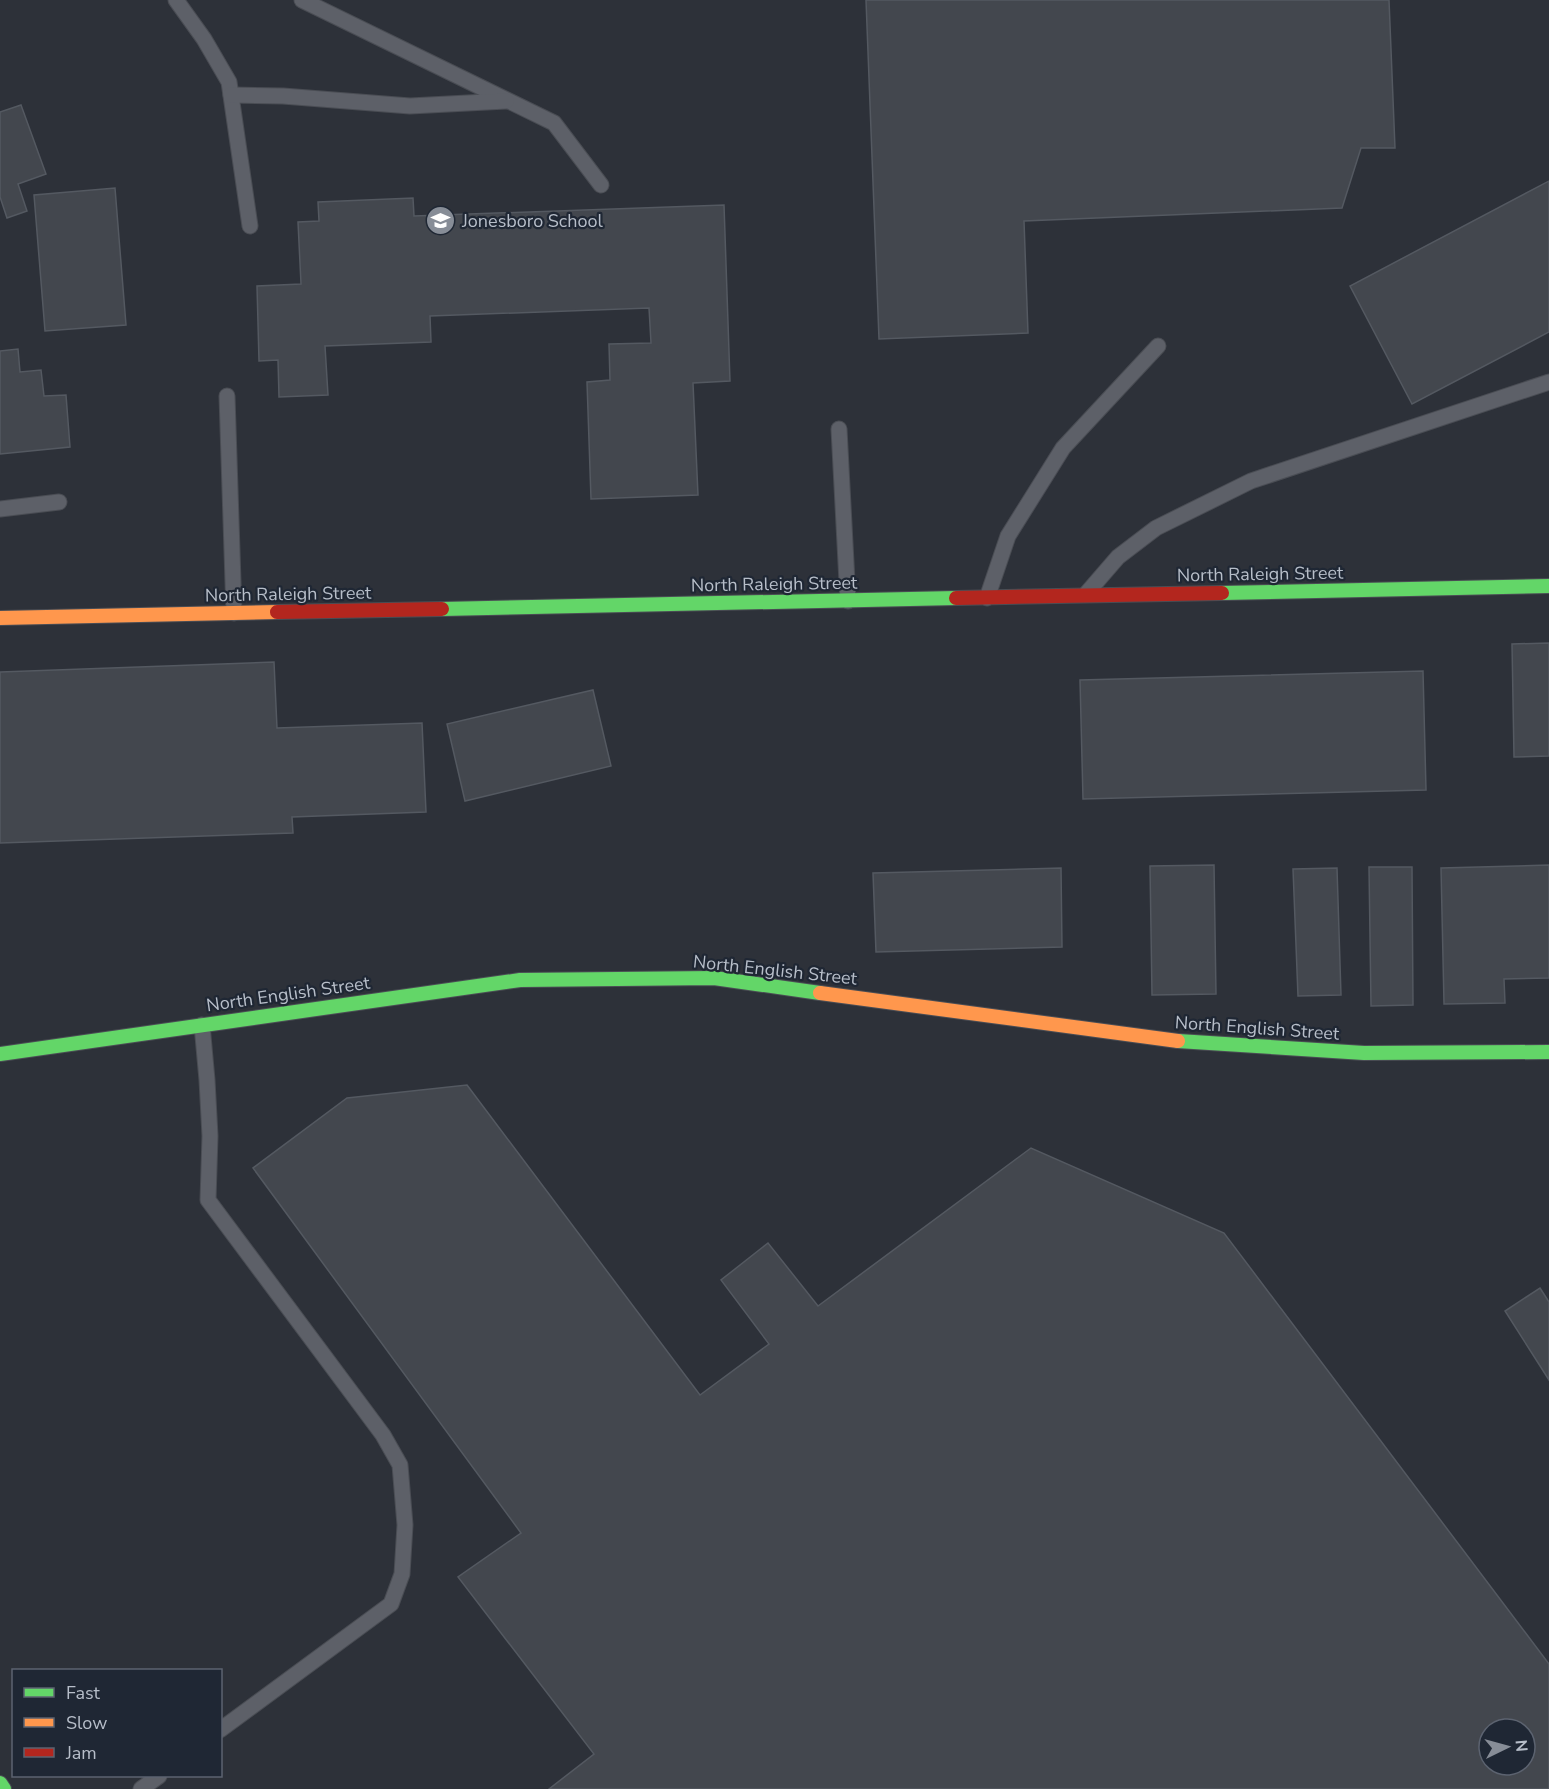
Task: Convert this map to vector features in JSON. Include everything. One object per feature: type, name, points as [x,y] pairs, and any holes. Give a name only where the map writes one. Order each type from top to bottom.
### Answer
[{"type":"street","name":"North Raleigh Street","points":[[0,618],[1549,586]]},
{"type":"street","name":"North English Street","points":[[0,1054],[520,980],[714,978],[1174,1041],[1364,1053],[1549,1053]]},
{"type":"street","points":[[0,1784],[4,1789]]},
{"type":"lane","points":[[177,0],[204,39],[229,82],[250,226]]},
{"type":"lane","points":[[302,0],[554,123],[601,185]]},
{"type":"lane","points":[[231,95],[283,96],[410,106],[509,101]]},
{"type":"lane","points":[[987,598],[1008,536],[1063,448],[1158,346]]},
{"type":"lane","points":[[1084,596],[1118,557],[1156,528],[1251,481],[1549,382]]},
{"type":"lane","points":[[227,396],[234,613]]},
{"type":"lane","points":[[839,429],[848,601]]},
{"type":"lane","points":[[0,509],[59,502]]},
{"type":"lane","points":[[202,1025],[210,1136],[208,1200],[383,1435],[400,1465],[405,1525],[402,1574],[391,1604],[222,1729]]},
{"type":"lane","points":[[141,1789],[158,1777]]},
{"type":"building","points":[[866,0],[1389,0],[1395,148],[1361,148],[1342,208],[1024,221],[1028,333],[879,339]]},
{"type":"building","points":[[21,105],[46,174],[18,184],[27,211],[7,218],[0,197],[0,112]]},
{"type":"building","points":[[1549,181],[1549,332],[1412,404],[1350,286]]},
{"type":"building","points":[[115,188],[126,325],[45,331],[34,195]]},
{"type":"building","points":[[413,198],[414,216],[724,205],[730,381],[693,383],[698,495],[591,499],[587,382],[610,380],[609,344],[651,343],[649,308],[430,316],[431,342],[325,346],[328,395],[279,397],[278,360],[259,361],[257,286],[301,284],[298,222],[319,221],[318,202]]},
{"type":"building","points":[[18,349],[20,372],[41,370],[44,396],[66,395],[70,447],[0,454],[0,351]]},
{"type":"building","points":[[1549,643],[1549,756],[1514,757],[1512,644]]},
{"type":"building","points":[[274,662],[277,728],[422,723],[426,812],[292,817],[293,833],[0,843],[0,672]]},
{"type":"building","points":[[1423,671],[1426,790],[1083,799],[1080,680]]},
{"type":"building","points":[[593,690],[611,766],[465,801],[447,724]]},
{"type":"building","points":[[1214,865],[1216,994],[1152,995],[1150,866]]},
{"type":"building","points":[[1549,865],[1549,978],[1504,979],[1505,1003],[1444,1004],[1441,868]]},
{"type":"building","points":[[1369,867],[1412,867],[1413,1005],[1371,1006]]},
{"type":"building","points":[[1061,868],[1062,947],[876,952],[873,873]]},
{"type":"building","points":[[1337,868],[1341,995],[1298,996],[1293,869]]},
{"type":"building","points":[[467,1085],[700,1395],[769,1344],[721,1280],[768,1243],[818,1306],[1031,1148],[1224,1233],[1549,1664],[1549,1789],[549,1789],[594,1754],[458,1577],[521,1533],[253,1168],[347,1098]]},
{"type":"building","points":[[1540,1288],[1549,1302],[1549,1380],[1505,1311]]},
{"type":"traffic: fast","points":[[1222,593],[1549,586]]},
{"type":"traffic: fast","points":[[442,609],[956,598]]},
{"type":"traffic: fast","points":[[0,1054],[520,980],[714,978],[820,993]]},
{"type":"traffic: fast","points":[[1178,1041],[1364,1053],[1549,1052]]},
{"type":"traffic: fast","points":[[0,1783],[4,1789]]},
{"type":"traffic: slow","points":[[0,618],[277,612]]},
{"type":"traffic: slow","points":[[820,993],[1178,1041]]},
{"type":"traffic: jam","points":[[956,598],[1222,593]]},
{"type":"traffic: jam","points":[[277,612],[442,609]]},
{"type":"place","name":"Jonesboro School","points":[[441,221]]}]
